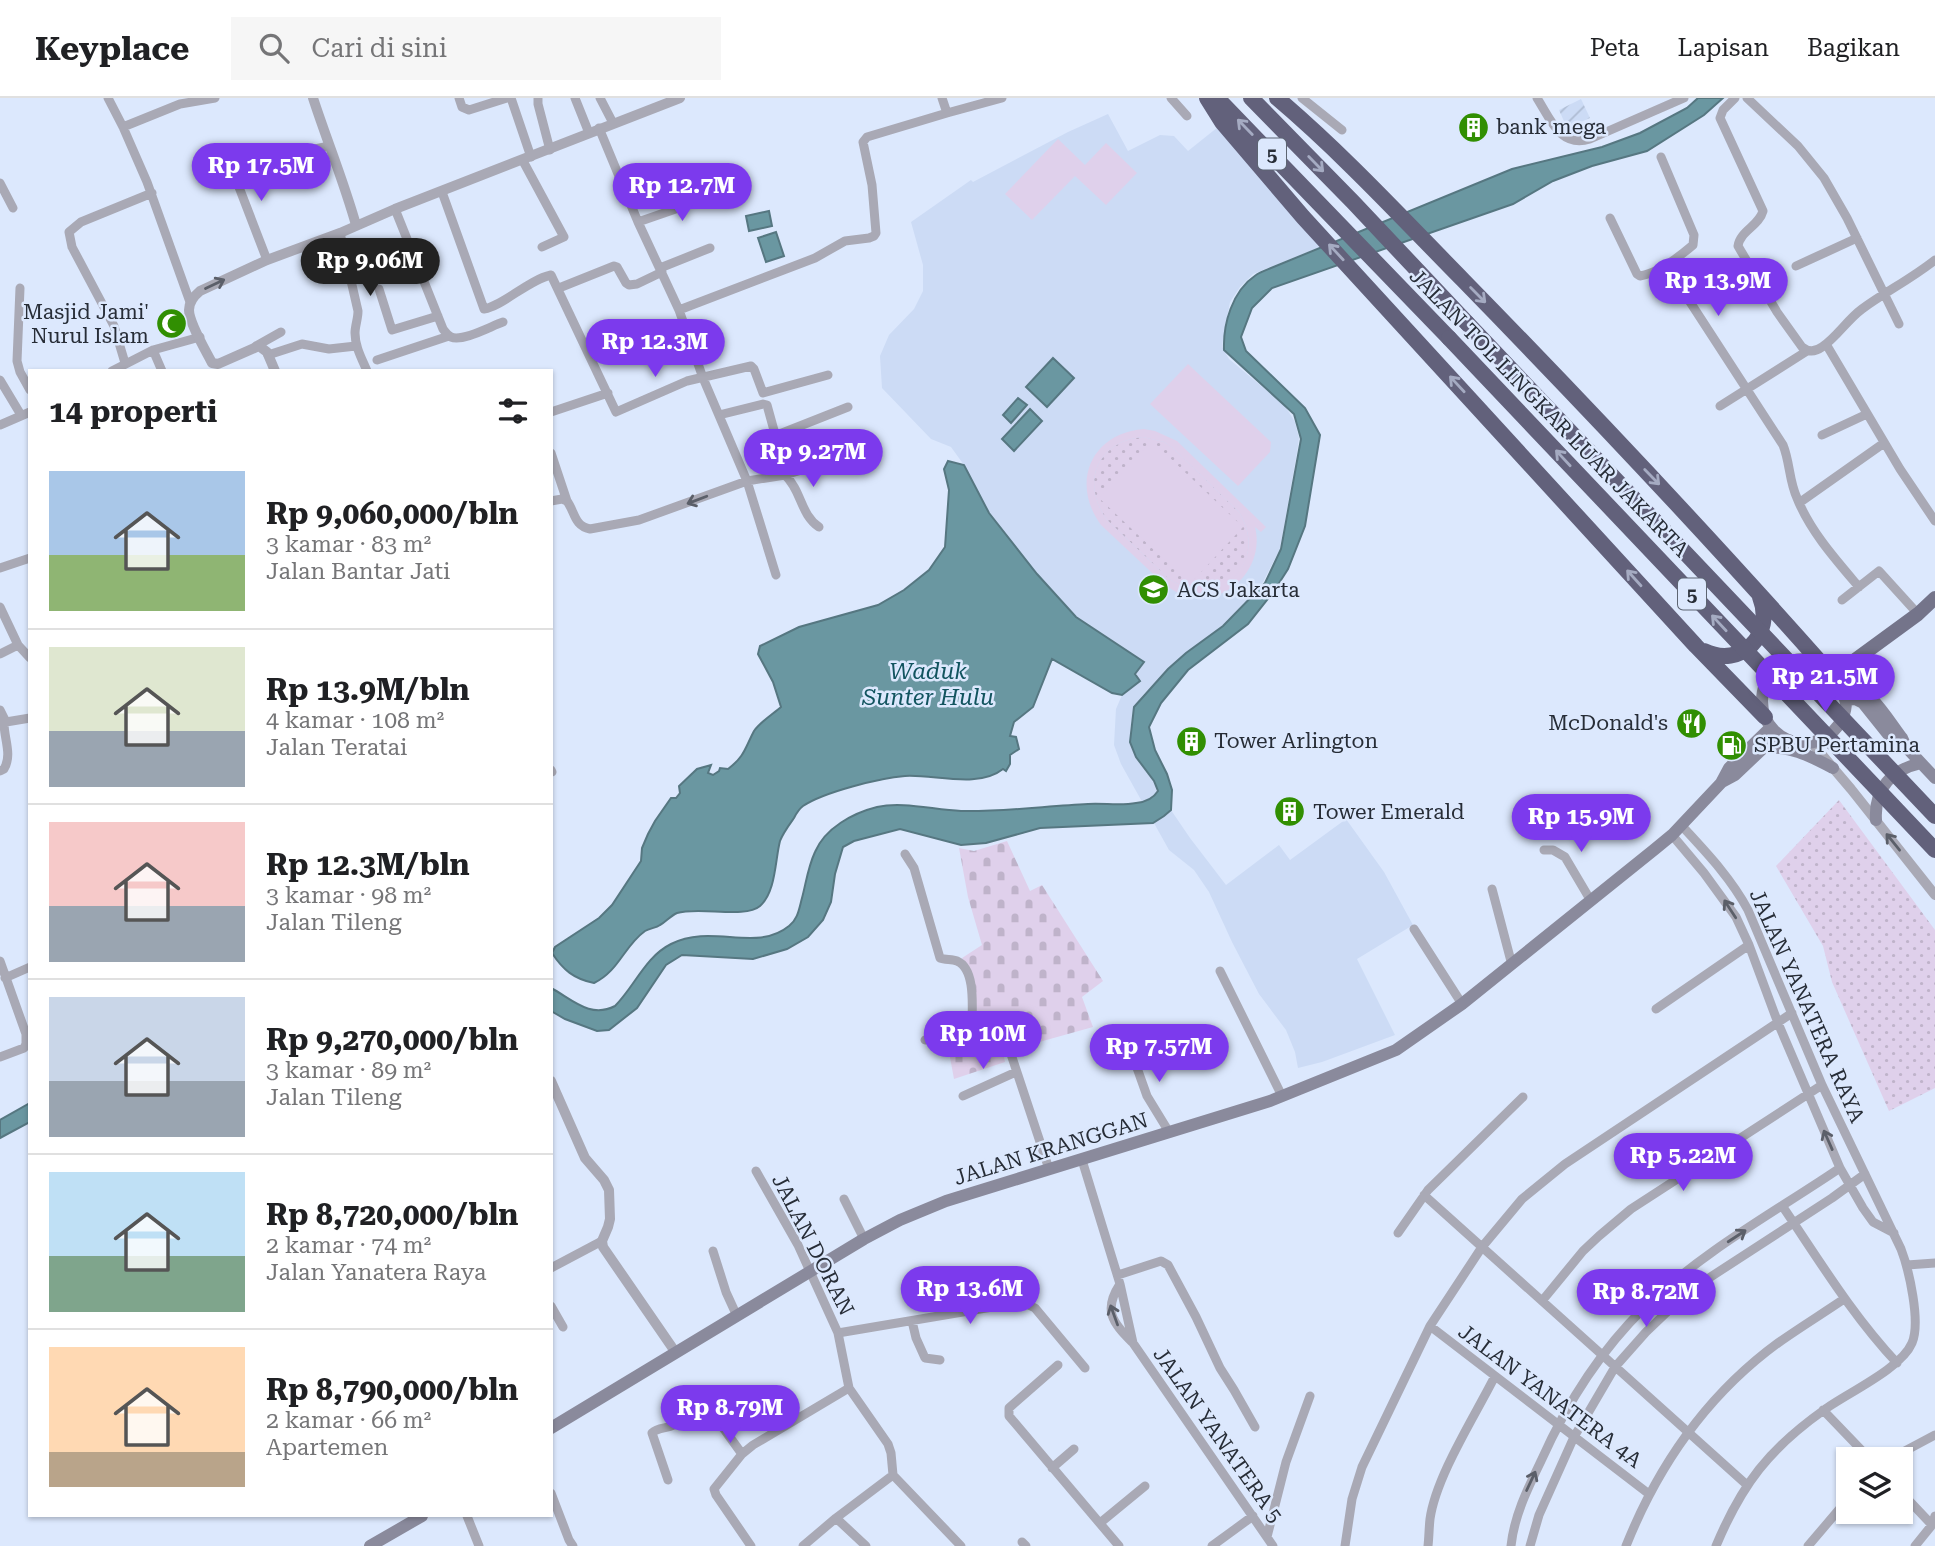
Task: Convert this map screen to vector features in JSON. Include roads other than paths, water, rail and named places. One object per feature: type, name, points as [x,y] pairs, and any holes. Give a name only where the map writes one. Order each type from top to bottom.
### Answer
[{"type":"highway","points":[[1207,98],[1222,122],[1303,217],[1771,726]]},
{"type":"highway","name":"JALAN TOL LINGKAR LUAR JAKARTA","points":[[1217,98],[1392,278],[1935,850]]},
{"type":"highway","name":"JALAN TOL LINGKAR LUAR JAKARTA","points":[[1251,98],[1353,202],[1935,816]]},
{"type":"highway","points":[[1277,98],[1342,156],[1597,419],[1692,519],[1821,663]]},
{"type":"highway","points":[[1696,646],[1708,653],[1722,656],[1736,654],[1748,648],[1761,632],[1764,618],[1763,604],[1757,592]]},
{"type":"highway","points":[[1798,636],[1804,659]]},
{"type":"main road","points":[[1838,677],[1935,598]]},
{"type":"main road","points":[[1838,677],[1845,700],[1844,713],[1837,727],[1825,737],[1811,743],[1793,741],[1771,726],[1762,694],[1771,674],[1783,664],[1804,659],[1821,663],[1838,677],[1859,686],[1867,693],[1883,721],[1935,778]]},
{"type":"main road","points":[[1845,700],[1860,701],[1883,721]]},
{"type":"main road","name":"JALAN KRANGGAN","points":[[1721,783],[1735,775],[1763,748],[1771,726]]},
{"type":"main road","name":"JALAN KRANGGAN","points":[[553,1427],[864,1239],[900,1220],[946,1201],[1282,1096],[1396,1050],[1512,965],[1676,830],[1721,783],[1729,768],[1771,726]]},
{"type":"main road","points":[[1763,748],[1799,751],[1836,772]]},
{"type":"main road","points":[[1876,820],[1877,798],[1889,780],[1907,767],[1921,763]]},
{"type":"main road","points":[[370,1546],[420,1517]]},
{"type":"street","points":[[108,98],[152,193],[190,302],[190,318],[215,368],[281,332]]},
{"type":"street","points":[[123,127],[184,100],[215,98]]},
{"type":"street","points":[[313,98],[356,225]]},
{"type":"street","points":[[459,98],[463,107],[470,110],[509,98],[527,159],[564,237],[542,247]]},
{"type":"street","points":[[538,98],[550,150]]},
{"type":"street","points":[[575,98],[594,131],[679,310],[703,378],[747,481],[776,575]]},
{"type":"street","points":[[600,98],[613,123]]},
{"type":"street","points":[[942,98],[947,113]]},
{"type":"street","points":[[679,310],[815,258],[845,240],[871,238],[876,233],[872,185],[863,142],[867,137],[1002,98]]},
{"type":"street","points":[[1171,98],[1187,116]]},
{"type":"street","points":[[1303,98],[1342,130]]},
{"type":"street","points":[[1542,99],[1560,133],[1569,141],[1575,142],[1603,134],[1684,98]]},
{"type":"street","points":[[1735,98],[1723,110],[1720,118],[1763,211],[1761,219],[1739,239],[1738,246],[1777,312],[1807,351]]},
{"type":"street","points":[[1747,98],[1798,146],[1824,178],[1899,324]]},
{"type":"street","points":[[190,302],[200,291],[267,260],[550,150],[671,99]]},
{"type":"street","points":[[254,162],[329,146]]},
{"type":"street","points":[[227,156],[267,260]]},
{"type":"street","points":[[1610,218],[1639,275],[1644,276],[1666,265],[1692,247],[1695,239],[1661,158]]},
{"type":"street","points":[[0,183],[13,208]]},
{"type":"street","points":[[442,192],[484,309],[548,275],[555,278],[614,410],[618,412],[687,382],[751,366],[763,393],[828,375]]},
{"type":"street","points":[[125,363],[114,326],[72,247],[69,232],[81,222],[152,193]]},
{"type":"street","points":[[638,222],[716,195]]},
{"type":"street","points":[[395,209],[443,329],[449,336],[466,336],[503,322]]},
{"type":"street","points":[[340,233],[358,311],[354,330],[356,346],[366,369]]},
{"type":"street","points":[[1796,266],[1857,239]]},
{"type":"street","points":[[559,289],[614,266],[618,267],[626,283],[636,284],[710,248]]},
{"type":"street","points":[[1720,406],[1807,351],[1826,344],[1847,321],[1934,263]]},
{"type":"street","points":[[1666,265],[1783,445],[1799,503],[1824,543],[1859,587]]},
{"type":"street","points":[[20,288],[17,361],[28,386]]},
{"type":"street","points":[[379,289],[392,330],[438,316]]},
{"type":"street","points":[[377,360],[449,336]]},
{"type":"street","points":[[116,369],[153,350],[200,337]]},
{"type":"street","points":[[268,355],[302,344],[329,349],[356,346]]},
{"type":"street","points":[[1826,344],[1884,443],[1935,521]]},
{"type":"street","points":[[256,346],[263,348],[274,369]]},
{"type":"street","points":[[153,350],[161,369]]},
{"type":"street","points":[[0,380],[26,413],[0,425]]},
{"type":"street","points":[[553,411],[608,393]]},
{"type":"street","points":[[719,415],[767,405],[777,435],[848,407]]},
{"type":"street","points":[[1822,435],[1867,414]]},
{"type":"street","points":[[1799,503],[1884,443]]},
{"type":"street","points":[[553,459],[578,524],[590,529],[639,520],[747,481],[785,475],[834,460]]},
{"type":"street","points":[[785,475],[801,497],[807,516],[819,527]]},
{"type":"street","points":[[553,500],[567,500]]},
{"type":"street","points":[[0,568],[28,559]]},
{"type":"street","points":[[1842,600],[1876,572],[1881,572],[1918,614]]},
{"type":"street","points":[[0,607],[18,645],[28,656]]},
{"type":"street","points":[[0,654],[18,645]]},
{"type":"street","points":[[0,710],[9,757],[4,769],[0,771]]},
{"type":"street","points":[[4,720],[8,723],[28,718]]},
{"type":"street","points":[[1811,743],[1935,895]]},
{"type":"street","name":"JALAN YANATERA RAYA","points":[[1676,830],[1726,877],[1748,910],[1822,1085],[1894,1233],[1907,1265],[1915,1316],[1913,1341],[1897,1363]]},
{"type":"street","name":"JALAN YANATERA RAYA","points":[[1676,830],[1736,918],[1840,1168],[1873,1222],[1894,1233]]},
{"type":"street","points":[[1544,850],[1553,850],[1565,857],[1591,901]]},
{"type":"street","points":[[905,853],[914,868],[940,958],[958,961],[971,980],[972,1024]]},
{"type":"street","points":[[1713,886],[1726,877]]},
{"type":"street","points":[[1492,889],[1512,965]]},
{"type":"street","points":[[1414,929],[1462,1004]]},
{"type":"street","points":[[1656,1009],[1749,946]]},
{"type":"street","points":[[0,961],[26,1034],[24,1048],[0,1057]]},
{"type":"street","points":[[5,978],[28,968]]},
{"type":"street","points":[[1220,971],[1282,1096]]},
{"type":"street","points":[[1345,1546],[1352,1499],[1362,1467],[1430,1326],[1482,1247],[1522,1199],[1557,1170],[1791,1013]]},
{"type":"street","points":[[925,1040],[953,1036],[972,1024]]},
{"type":"street","points":[[972,1024],[1003,1036],[1049,1169]]},
{"type":"street","points":[[1131,1051],[1147,1097],[1169,1132]]},
{"type":"street","points":[[963,1096],[1016,1072]]},
{"type":"street","points":[[1542,1301],[1583,1251],[1632,1209],[1822,1085]]},
{"type":"street","points":[[553,1086],[585,1158],[604,1180],[608,1190],[610,1219],[602,1241],[603,1247],[676,1353]]},
{"type":"street","points":[[1398,1233],[1424,1195],[1523,1097]]},
{"type":"street","name":"JALAN YANATERA 5","points":[[1082,1160],[1119,1280],[1133,1343]]},
{"type":"street","points":[[1511,1546],[1524,1497],[1558,1424],[1603,1356],[1645,1308],[1679,1278],[1717,1249],[1840,1168]]},
{"type":"street","name":"JALAN DORAN","points":[[756,1171],[798,1245],[838,1333],[849,1388],[888,1444],[893,1475]]},
{"type":"street","points":[[1530,1546],[1539,1515],[1574,1437],[1615,1367],[1646,1332],[1689,1291],[1865,1174]]},
{"type":"street","points":[[1424,1195],[1747,1485]]},
{"type":"street","points":[[844,1199],[864,1239]]},
{"type":"street","points":[[1716,1546],[1747,1485],[1775,1449],[1823,1410],[1897,1363],[1844,1299],[1783,1206]]},
{"type":"street","points":[[553,1267],[602,1241]]},
{"type":"street","points":[[713,1251],[737,1316]]},
{"type":"street","points":[[1119,1280],[1161,1261],[1168,1265],[1220,1368],[1255,1427]]},
{"type":"street","points":[[1907,1265],[1935,1263]]},
{"type":"street","name":"JALAN YANATERA 5","points":[[1119,1280],[1111,1301],[1111,1313],[1119,1328],[1133,1343],[1273,1546]]},
{"type":"street","points":[[1626,1546],[1649,1494],[1687,1432],[1720,1394],[1777,1344],[1844,1299]]},
{"type":"street","points":[[838,1333],[1014,1303],[1028,1304],[1042,1315],[1085,1368]]},
{"type":"street","points":[[553,1310],[563,1327]]},
{"type":"street","points":[[912,1321],[925,1357],[940,1360]]},
{"type":"street","name":"JALAN YANATERA 4A","points":[[1430,1326],[1649,1494]]},
{"type":"street","points":[[1058,1365],[1009,1408],[1009,1416],[1119,1546]]},
{"type":"street","points":[[1428,1546],[1430,1518],[1438,1490],[1495,1376]]},
{"type":"street","points":[[751,1546],[714,1490],[742,1454],[849,1388]]},
{"type":"street","points":[[1267,1537],[1286,1462],[1311,1396]]},
{"type":"street","points":[[667,1480],[652,1433],[658,1428],[678,1423],[699,1408],[707,1409],[715,1416],[742,1454]]},
{"type":"street","points":[[1823,1410],[1859,1447]]},
{"type":"street","points":[[1912,1447],[1935,1435]]},
{"type":"street","points":[[1052,1468],[1074,1449]]},
{"type":"street","points":[[803,1546],[893,1475],[961,1546]]},
{"type":"street","points":[[1100,1523],[1145,1486]]},
{"type":"street","points":[[553,1498],[573,1546]]},
{"type":"street","points":[[1913,1502],[1934,1521],[1914,1546]]},
{"type":"street","points":[[1808,1546],[1836,1513]]},
{"type":"street","points":[[1212,1546],[1253,1516]]},
{"type":"street","points":[[467,1517],[479,1546]]},
{"type":"street","points":[[836,1518],[866,1546]]},
{"type":"water","points":[[1698,98],[1723,98],[1704,115],[1647,151],[1592,166],[1553,181],[1513,204],[1272,288],[1252,308],[1241,337],[1246,351],[1305,408],[1320,435],[1305,526],[1288,569],[1274,591],[1248,624],[1188,670],[1161,703],[1149,727],[1155,750],[1172,790],[1171,810],[1164,816],[1153,823],[1040,828],[986,843],[961,845],[900,829],[854,841],[843,847],[831,902],[823,920],[808,937],[787,949],[753,959],[682,955],[666,965],[637,1008],[609,1030],[597,1031],[553,1012],[553,989],[589,1009],[615,1006],[654,956],[671,944],[686,938],[762,937],[776,934],[789,926],[798,914],[811,863],[820,843],[841,823],[868,810],[897,805],[993,811],[1088,804],[1130,804],[1151,798],[1158,791],[1136,757],[1130,742],[1134,707],[1168,669],[1223,626],[1265,583],[1281,549],[1301,439],[1294,414],[1224,350],[1227,319],[1241,290],[1263,271],[1512,169],[1602,147],[1640,133],[1687,108]]},
{"type":"water","points":[[769,211],[772,226],[749,231],[746,216]]},
{"type":"water","points":[[776,232],[784,256],[766,262],[758,238]]},
{"type":"water","points":[[1053,358],[1074,378],[1047,407],[1026,387]]},
{"type":"water","points":[[1018,398],[1027,405],[1011,423],[1003,415]]},
{"type":"water","points":[[1030,409],[1042,421],[1014,451],[1002,439]]},
{"type":"water","name":"Waduk Sunter Hulu","points":[[948,461],[964,465],[989,513],[1037,574],[1076,617],[1144,662],[1135,674],[1140,681],[1122,695],[1112,693],[1052,659],[1033,707],[1014,722],[1010,736],[1016,737],[1019,749],[1010,755],[1010,764],[1006,771],[1003,769],[993,775],[969,779],[894,777],[852,786],[812,801],[799,810],[781,838],[772,884],[760,906],[744,912],[677,913],[638,937],[603,978],[594,983],[570,973],[553,954],[555,947],[599,918],[612,905],[641,861],[642,848],[655,821],[671,798],[676,798],[680,793],[679,786],[697,769],[711,765],[708,773],[713,775],[720,768],[728,769],[741,756],[754,731],[781,707],[773,682],[758,654],[760,646],[799,627],[878,605],[904,590],[929,570],[945,547],[949,490],[944,469]]},
{"type":"water","points":[[28,1104],[28,1123],[0,1138],[0,1120]]},
{"type":"place","name":"bank mega","points":[[1473,127]]},
{"type":"place","name":"Masjid Jami' Nurul Islam","points":[[172,324]]},
{"type":"place","name":"ACS Jakarta","points":[[1154,590]]},
{"type":"place","name":"McDonald's","points":[[1691,723]]},
{"type":"place","name":"Tower Arlington","points":[[1191,741]]},
{"type":"place","name":"SPBU Pertamina","points":[[1731,745]]},
{"type":"place","name":"Tower Emerald","points":[[1290,812]]}]
